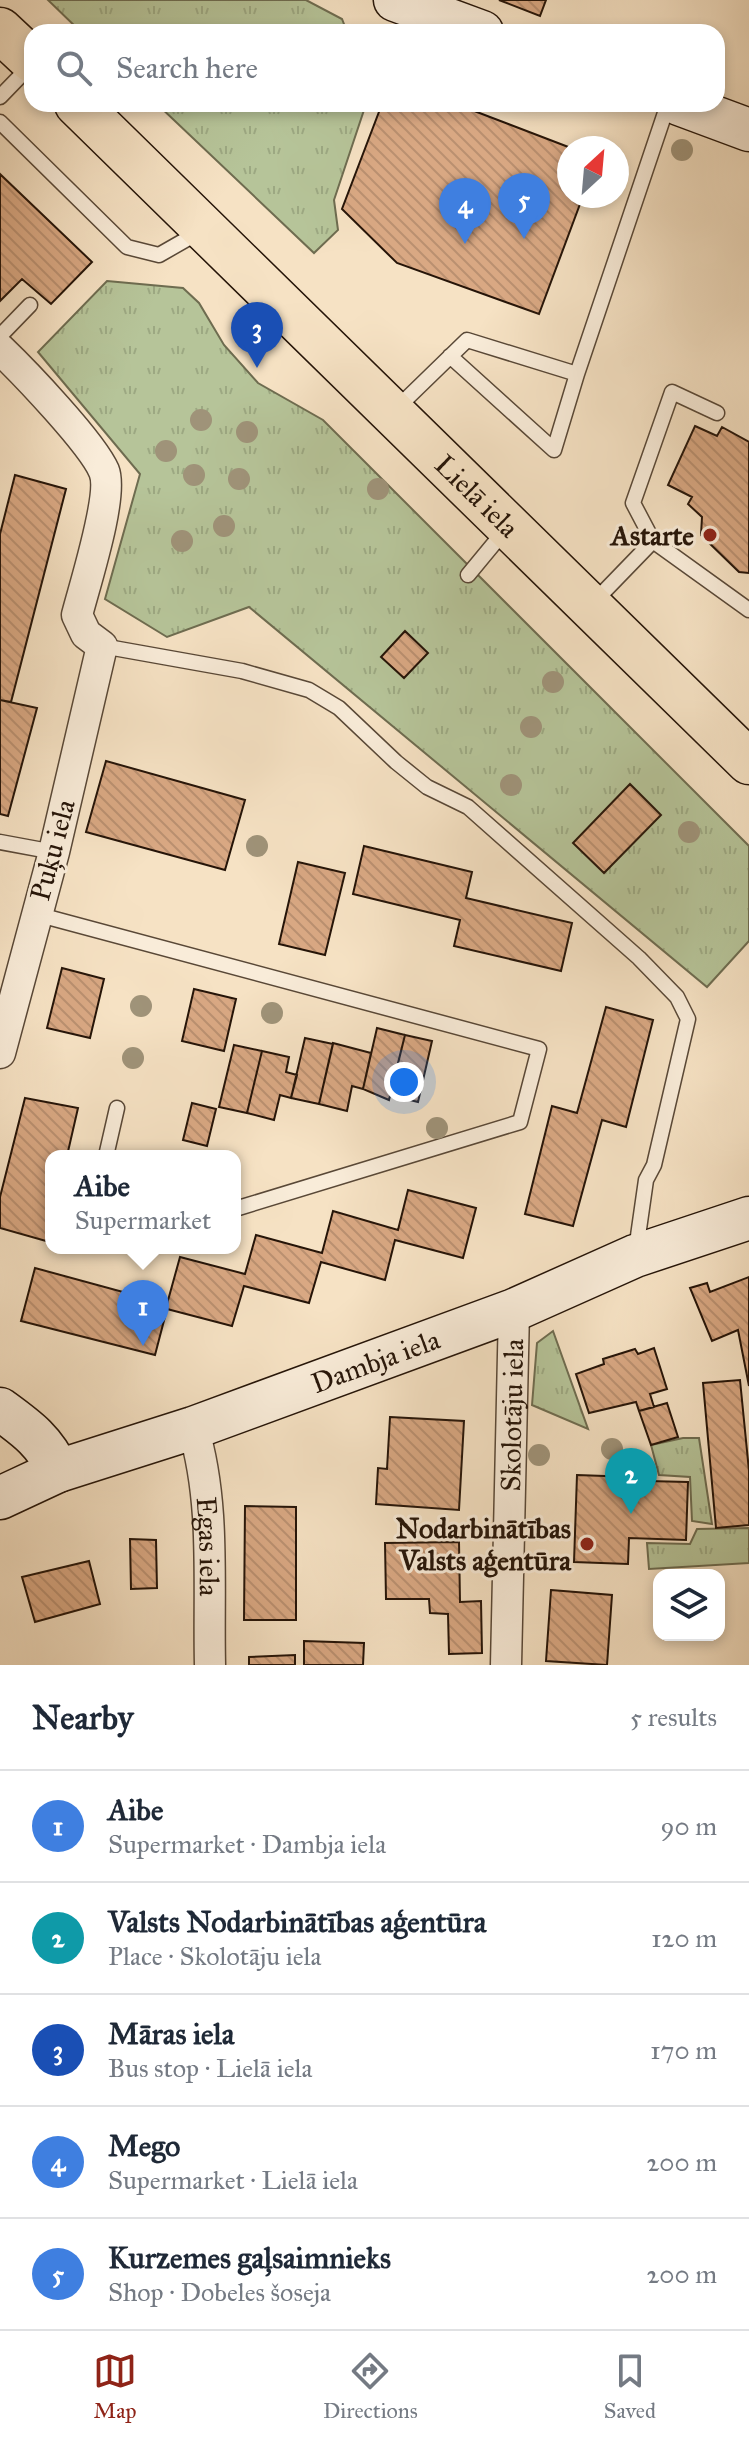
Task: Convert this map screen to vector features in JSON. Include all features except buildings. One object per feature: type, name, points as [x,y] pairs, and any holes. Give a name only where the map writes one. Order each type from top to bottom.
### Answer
[{"type":"main road","points":[[0,30],[24,54]]},
{"type":"main road","name":"Lielā iela","points":[[85,112],[749,762]]},
{"type":"street","points":[[395,0],[460,24]]},
{"type":"street","points":[[701,112],[749,130]]},
{"type":"street","points":[[0,349],[23,371],[105,472],[107,497],[77,615],[86,634],[102,646]]},
{"type":"street","name":"Puķu iela","points":[[0,1053],[54,852],[102,646]]},
{"type":"street","name":"Dambja iela","points":[[0,1498],[58,1471],[193,1428],[514,1310],[635,1256],[749,1218]]},
{"type":"street","name":"Skolotāju iela","points":[[506,1665],[514,1310]]},
{"type":"street","points":[[0,1409],[31,1431],[48,1449],[58,1471]]},
{"type":"street","name":"Egas iela","points":[[193,1428],[205,1487],[210,1665]]},
{"type":"lane","points":[[0,97],[24,71]]},
{"type":"lane","points":[[450,356],[554,450],[665,112]]},
{"type":"lane","points":[[0,122],[127,247],[159,255],[205,228]]},
{"type":"lane","points":[[0,336],[30,305]]},
{"type":"lane","points":[[392,413],[467,340],[577,374]]},
{"type":"lane","points":[[717,413],[672,392],[633,503],[653,541],[749,610]]},
{"type":"lane","points":[[468,575],[509,526]]},
{"type":"lane","points":[[590,607],[653,541]]},
{"type":"lane","points":[[102,646],[242,671],[309,690],[339,708],[427,787],[468,807],[639,958],[677,997],[688,1019],[654,1165],[646,1180],[635,1256]]},
{"type":"lane","points":[[0,842],[54,852]]},
{"type":"lane","points":[[36,913],[539,1049],[520,1122],[241,1207]]},
{"type":"lane","points":[[107,1150],[117,1108]]},
{"type":"green space","points":[[48,0],[306,0],[342,19],[344,24],[73,24]]},
{"type":"green space","points":[[165,112],[363,112],[334,200],[338,230],[314,253]]},
{"type":"green space","points":[[107,281],[183,288],[199,303],[224,345],[258,383],[323,420],[749,846],[749,941],[707,987],[249,607],[167,637],[105,599],[140,474],[38,352]]},
{"type":"green space","points":[[553,1331],[588,1429],[532,1405],[537,1343]]},
{"type":"green space","points":[[699,1438],[712,1524],[692,1521],[690,1477],[659,1475],[651,1445]]},
{"type":"green space","points":[[749,1528],[749,1563],[649,1569],[647,1543],[690,1544],[697,1529]]},
{"type":"place","name":"Kurzemes gaļsaimnieks","points":[[524,239]]},
{"type":"place","name":"Mego","points":[[465,244]]},
{"type":"place","name":"Māras iela","points":[[257,368]]},
{"type":"place","name":"Astarte","points":[[710,535]]},
{"type":"place","name":"Aibe","points":[[143,1346]]},
{"type":"place","name":"Valsts Nodarbinātības aģentūra","points":[[631,1514]]},
{"type":"place","name":"Nodarbinātības Valsts aģentūra","points":[[587,1544]]}]
